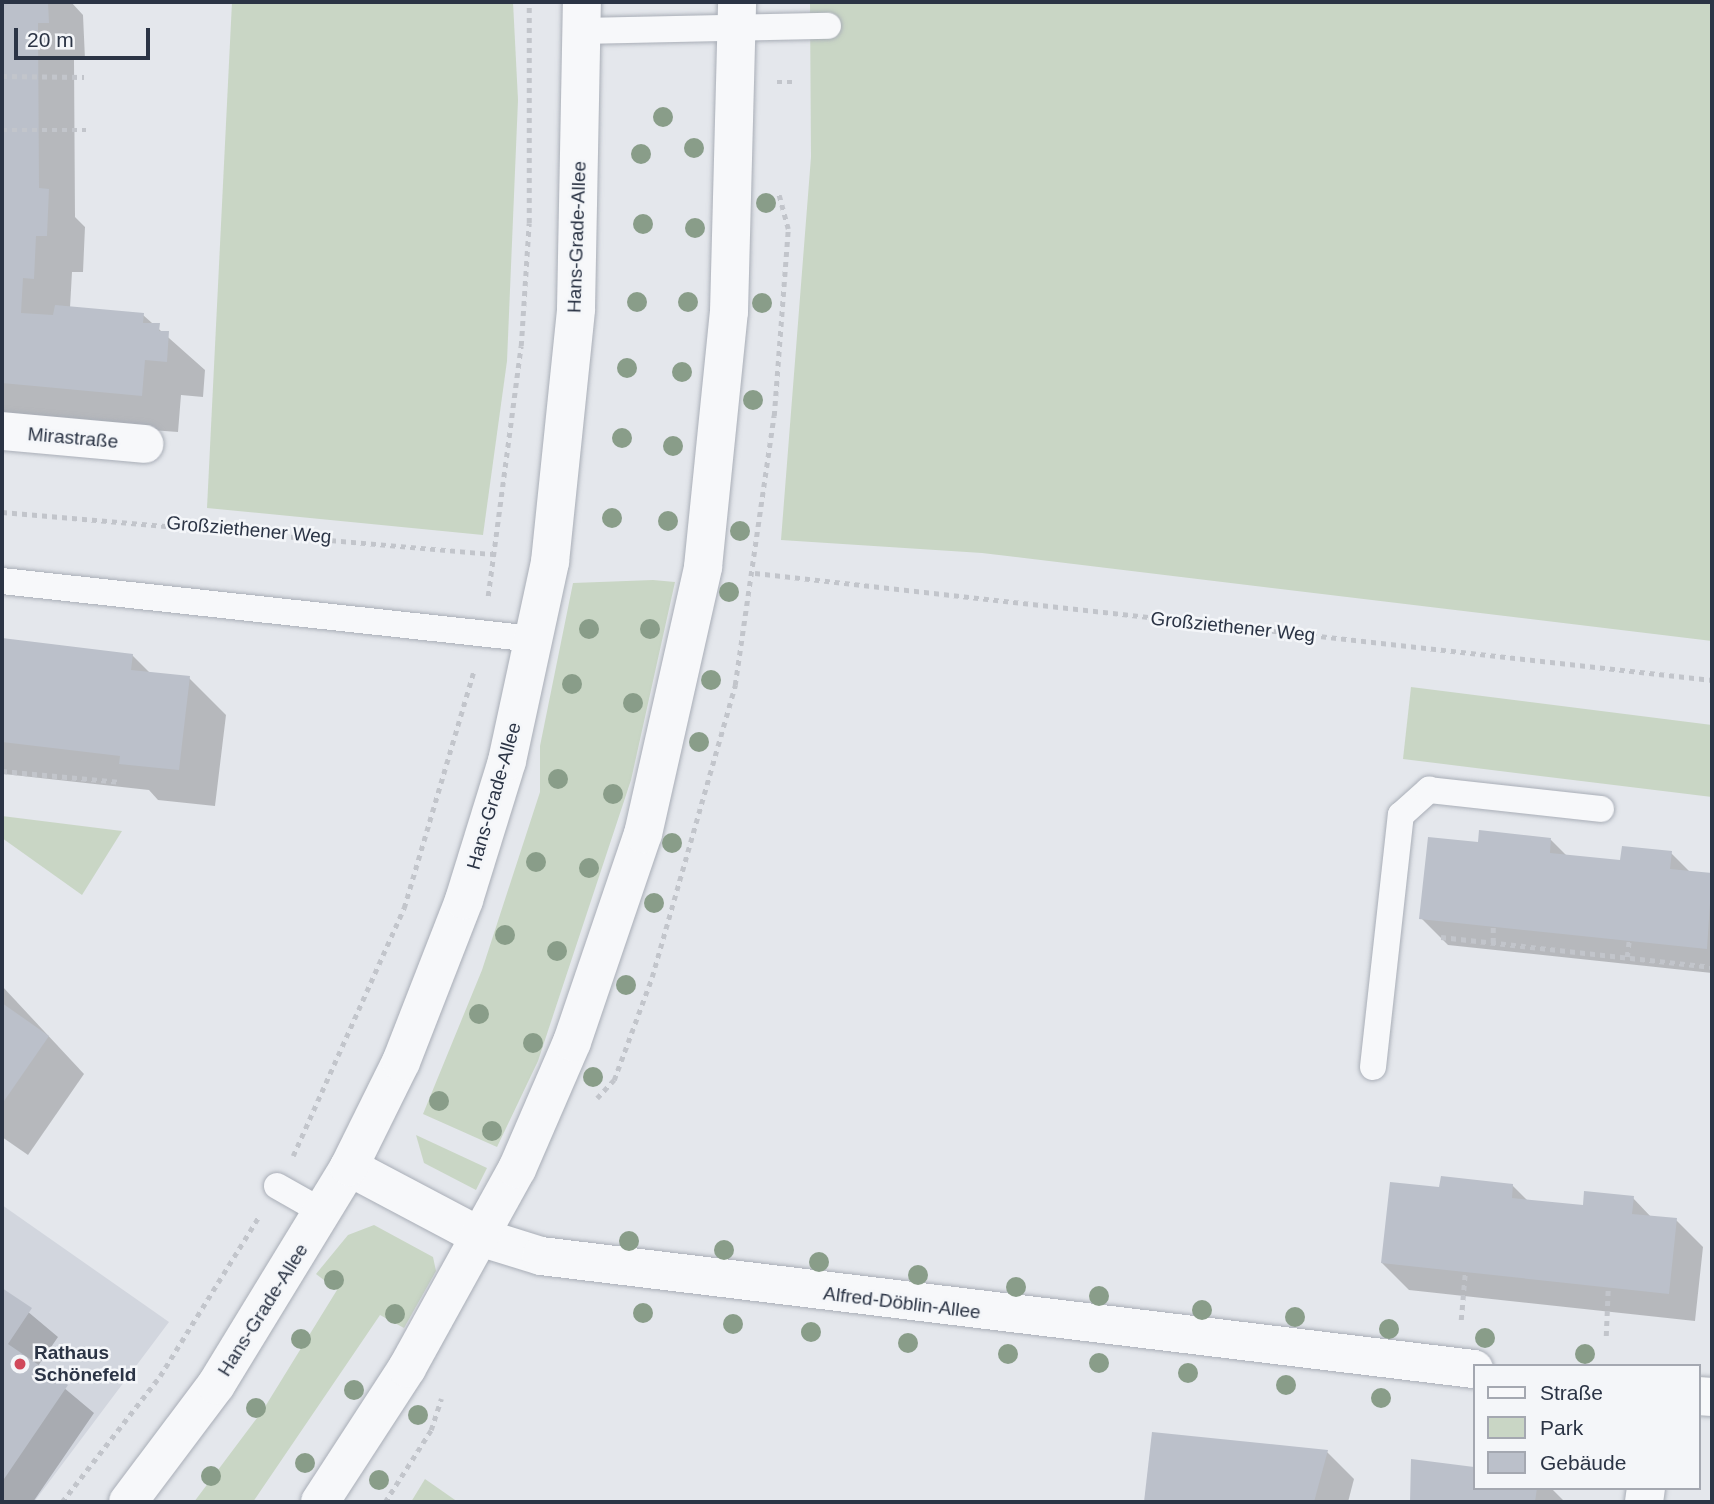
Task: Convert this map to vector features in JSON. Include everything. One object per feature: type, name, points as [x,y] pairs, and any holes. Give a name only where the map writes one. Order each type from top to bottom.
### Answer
[{"type":"street","points":[[320,1502],[482,1238],[572,1042],[614,926],[643,834],[703,567],[729,312],[737,15]]},
{"type":"street","name":"Hans-Grade-Allee","points":[[128,1502],[209,1395],[349,1167],[401,1062],[464,900],[507,761],[550,562],[576,309],[582,16]]},
{"type":"street","name":"Mirastraße","points":[[2,431],[144,444]]},
{"type":"street","name":"Alfred-Döblin-Allee","points":[[349,1167],[482,1238],[510,1250],[619,1270],[1472,1368]]},
{"type":"lane","points":[[582,16],[737,15],[828,26]]},
{"type":"lane","points":[[2,581],[533,639]]},
{"type":"lane","points":[[1373,1067],[1401,815],[1429,790],[1601,809]]},
{"type":"lane","points":[[277,1186],[323,1212]]},
{"type":"path","points":[[62,1502],[194,1326],[277,1186],[330,1085],[404,908],[468,703],[496,554],[529,223],[529,2]]},
{"type":"path","points":[[2,76],[84,77]]},
{"type":"path","points":[[768,82],[797,82]]},
{"type":"path","points":[[2,130],[86,130]]},
{"type":"path","points":[[614,1080],[711,786],[755,573],[788,229]]},
{"type":"path","name":"Großziethener Weg","points":[[2,512],[496,554]]},
{"type":"path","name":"Großziethener Weg","points":[[755,573],[1712,680]]},
{"type":"path","points":[[2,771],[120,782]]},
{"type":"path","points":[[1493,927],[1493,943]]},
{"type":"path","points":[[1441,937],[1712,967]]},
{"type":"path","points":[[1626,957],[1629,941]]},
{"type":"path","points":[[1461,1320],[1465,1273]]},
{"type":"path","points":[[1606,1336],[1608,1288]]},
{"type":"path","points":[[385,1502],[431,1430]]},
{"type":"shaded area","points":[[2,1205],[169,1322],[34,1502],[2,1502]]},
{"type":"green space","points":[[232,2],[513,2],[518,100],[507,361],[483,535],[207,508]]},
{"type":"green space","points":[[810,2],[1712,2],[1712,641],[982,553],[781,540],[811,157]]},
{"type":"green space","points":[[653,580],[675,582],[631,780],[538,1061],[497,1147],[423,1114],[482,970],[540,792],[540,746],[573,583]]},
{"type":"green space","points":[[1411,687],[1712,725],[1712,797],[1403,759]]},
{"type":"green space","points":[[2,816],[122,831],[82,895],[2,838]]},
{"type":"green space","points":[[416,1135],[487,1168],[476,1190],[424,1163]]},
{"type":"green space","points":[[374,1225],[433,1257],[436,1271],[404,1328],[380,1315],[253,1502],[194,1502],[263,1410],[337,1290],[316,1274],[348,1235]]},
{"type":"green space","points":[[425,1479],[458,1502],[411,1502]]},
{"type":"building","points":[[2,2],[48,2],[49,23],[38,23],[39,188],[49,189],[47,236],[36,236],[34,279],[23,278],[21,313],[53,315],[55,305],[144,313],[143,323],[160,323],[159,331],[169,331],[167,362],[145,360],[142,396],[2,383]]},
{"type":"building","points":[[2,638],[133,654],[131,670],[190,676],[179,770],[119,764],[120,756],[2,742]]},
{"type":"building","points":[[1479,830],[1551,838],[1550,853],[1620,860],[1622,846],[1672,851],[1670,869],[1712,873],[1707,949],[1419,919],[1428,837],[1478,842]]},
{"type":"building","points":[[2,1003],[49,1036],[2,1104]]},
{"type":"building","points":[[1441,1176],[1513,1184],[1512,1198],[1583,1205],[1584,1191],[1634,1196],[1632,1214],[1677,1218],[1669,1294],[1381,1263],[1390,1182],[1439,1187]]},
{"type":"building","name":"Rathaus Schönefeld","points":[[2,1288],[32,1308],[8,1344],[68,1385],[2,1482]]},
{"type":"building","points":[[1152,1432],[1328,1450],[1314,1502],[1144,1502]]},
{"type":"building","points":[[1411,1459],[1472,1467],[1472,1490],[1537,1490],[1535,1502],[1410,1502]]},
{"type":"place","name":"Rathaus Schönefeld","points":[[20,1364]]}]
